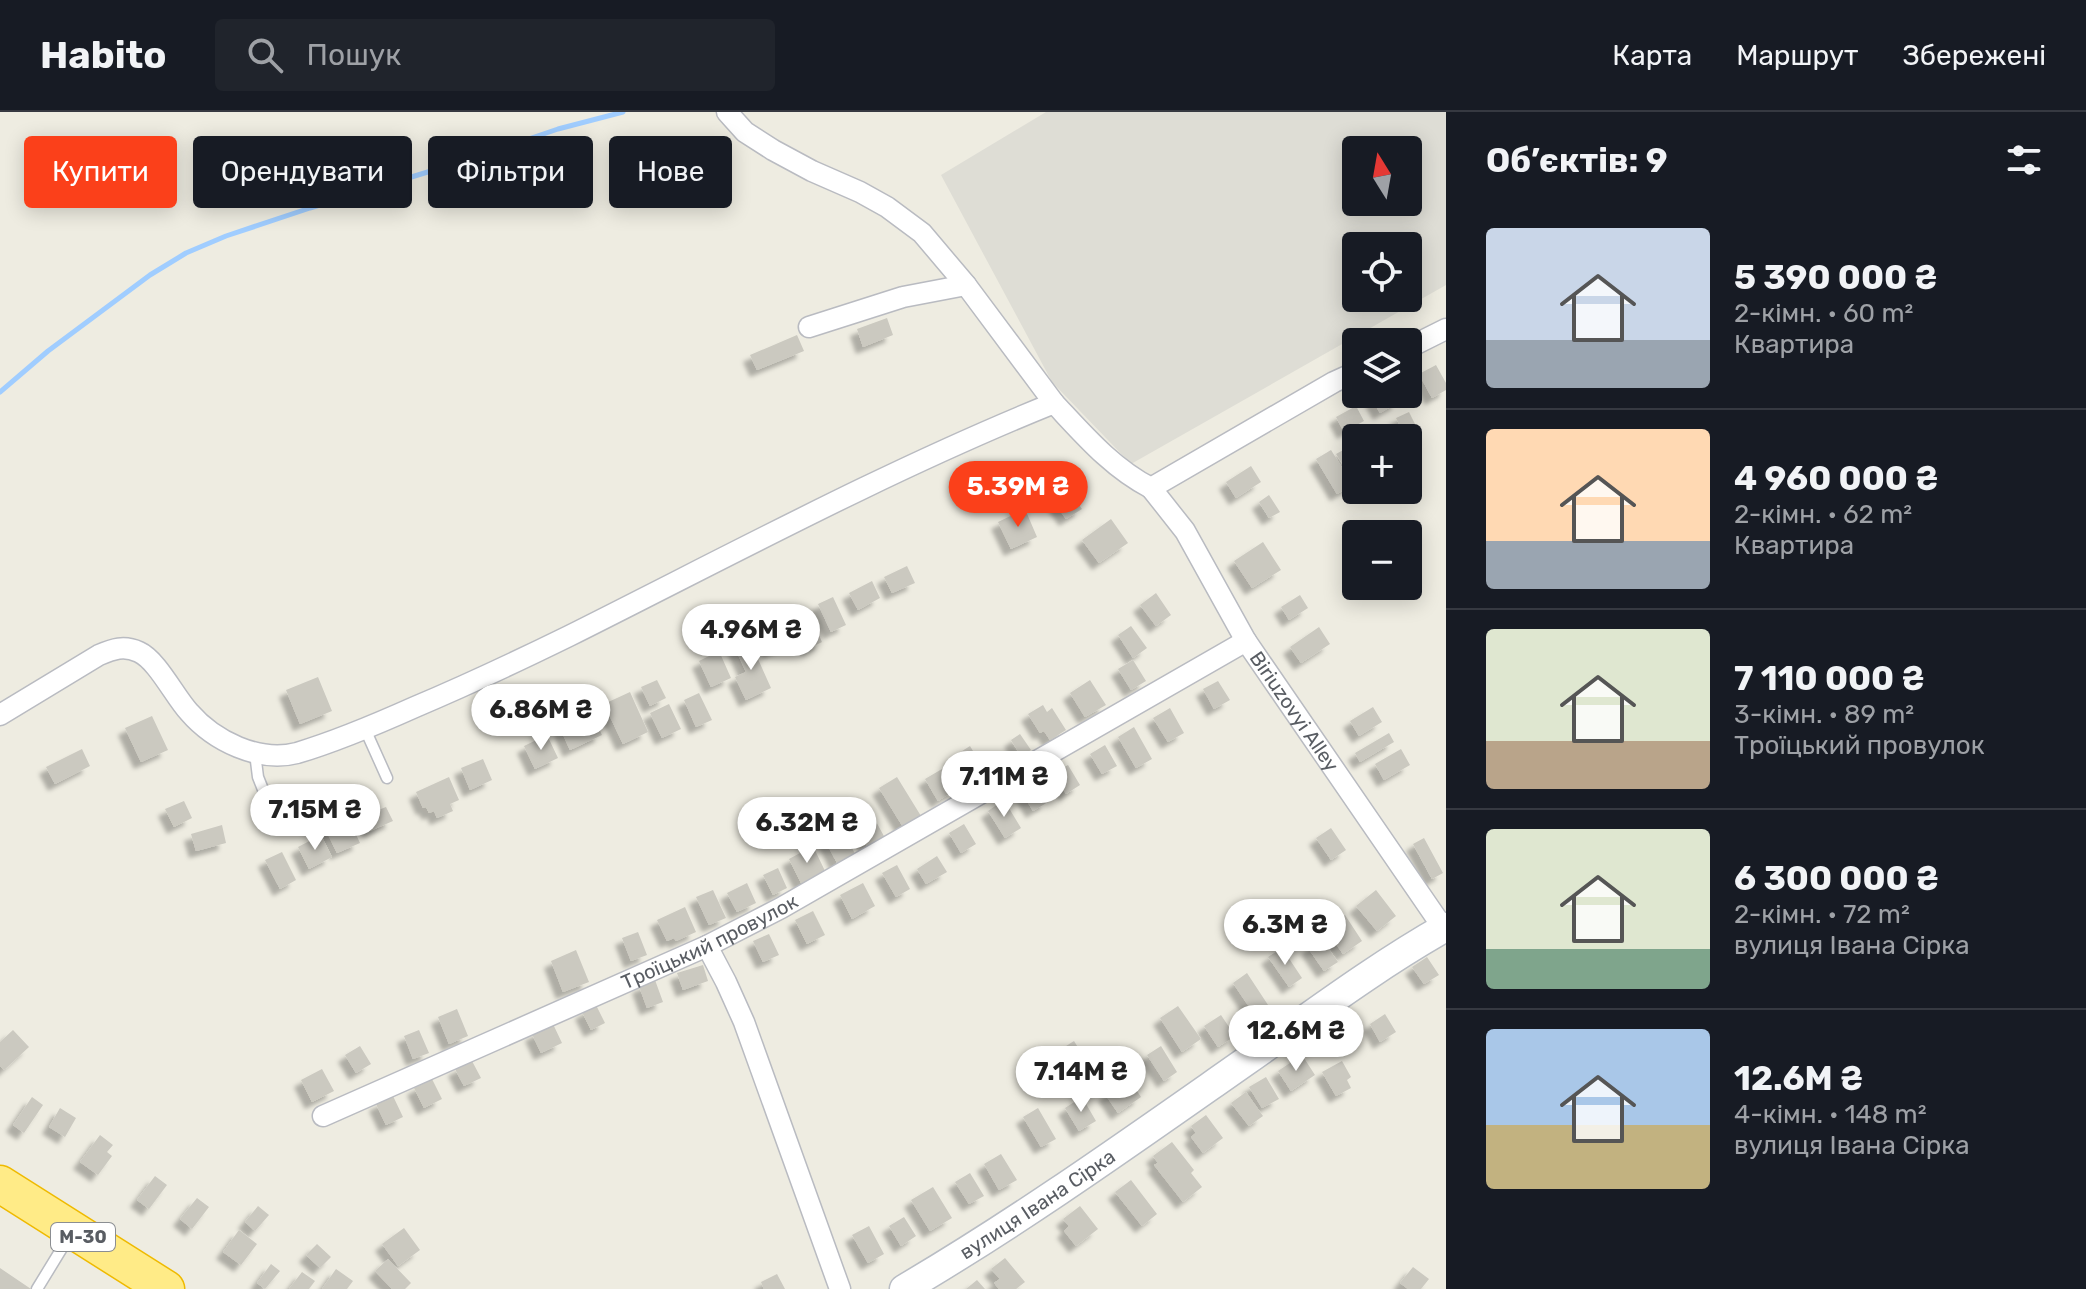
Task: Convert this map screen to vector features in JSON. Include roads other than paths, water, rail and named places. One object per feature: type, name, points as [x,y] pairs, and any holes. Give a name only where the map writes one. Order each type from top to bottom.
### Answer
[{"type":"highway","name":"М-30","points":[[0,1184],[166,1289]]},
{"type":"street","name":"Biriuzovyi Alley","points":[[727,112],[745,132],[773,150],[887,207],[922,233],[966,285],[1054,403],[1107,459],[1151,488],[1185,531],[1246,641],[1445,929]]},
{"type":"street","points":[[809,327],[903,297],[966,285]]},
{"type":"street","points":[[1422,341],[1446,329]]},
{"type":"street","points":[[1151,488],[1342,378]]},
{"type":"street","points":[[0,715],[99,655],[113,649],[130,648],[143,653],[189,712],[226,741],[270,756],[294,754],[365,729],[488,675],[893,473],[1054,403]]},
{"type":"street","name":"Троїцький провулок","points":[[323,1116],[707,946],[781,908],[1246,641]]},
{"type":"street","name":"вулиця Івана Сірка","points":[[904,1289],[1038,1205],[1385,964],[1445,929]]},
{"type":"street","points":[[707,946],[744,1022],[840,1289]]},
{"type":"lane","points":[[365,729],[387,778]]},
{"type":"lane","points":[[255,753],[258,777],[272,812]]},
{"type":"lane","points":[[37,1289],[73,1230]]},
{"type":"waterway","points":[[0,392],[48,351],[150,275],[186,253],[310,208],[558,129],[623,112]]}]
